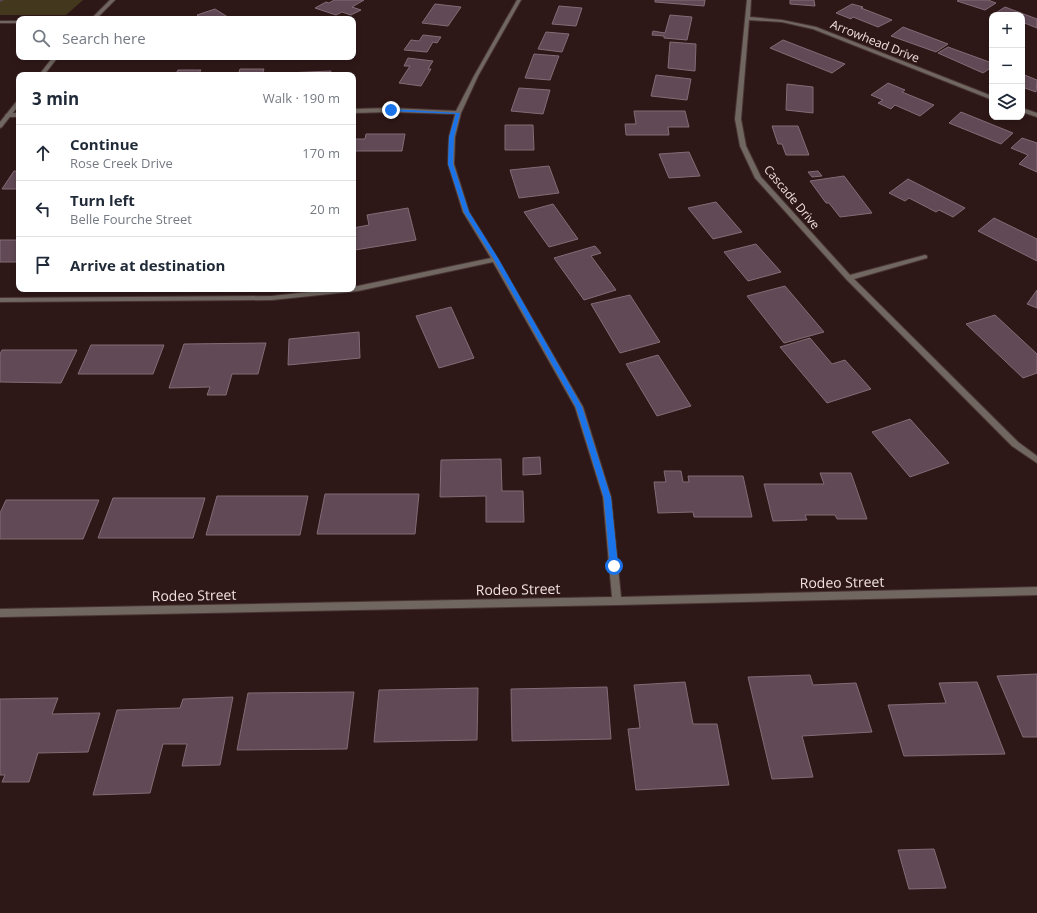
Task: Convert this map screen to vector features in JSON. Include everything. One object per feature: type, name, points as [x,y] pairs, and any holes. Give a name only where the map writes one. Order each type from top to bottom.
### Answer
[{"type":"street","points":[[96,16],[113,0]]},
{"type":"street","points":[[519,0],[476,76],[458,113],[452,137],[450,164],[466,212],[495,258],[579,407],[607,498],[617,601]]},
{"type":"street","name":"Cascade Drive","points":[[750,0],[738,119],[743,146],[758,178],[849,278],[1015,444],[1037,460]]},
{"type":"street","name":"Arrowhead Drive","points":[[748,18],[782,21],[814,28],[989,97]]},
{"type":"street","points":[[0,22],[16,22]]},
{"type":"street","points":[[44,72],[54,60]]},
{"type":"street","points":[[0,126],[16,106]]},
{"type":"street","points":[[356,111],[391,110],[458,113]]},
{"type":"street","points":[[1025,111],[1037,116]]},
{"type":"street","points":[[8,115],[16,115]]},
{"type":"street","points":[[849,278],[925,257]]},
{"type":"street","points":[[356,289],[495,258]]},
{"type":"street","points":[[0,300],[272,298],[329,292]]},
{"type":"street","name":"Rodeo Street","points":[[0,613],[1037,591]]},
{"type":"shaded area","points":[[0,0],[83,0],[66,15],[0,15]]},
{"type":"building","points":[[334,0],[364,0],[352,7],[361,10],[351,15],[342,12],[336,15],[315,8],[326,2],[329,3]]},
{"type":"building","points":[[655,0],[705,0],[704,6],[655,2]]},
{"type":"building","points":[[790,0],[814,0],[815,6],[790,4]]},
{"type":"building","points":[[988,0],[996,3],[985,10],[957,1]]},
{"type":"building","points":[[435,4],[461,7],[448,26],[422,23]]},
{"type":"building","points":[[852,4],[863,7],[861,8],[892,20],[878,27],[853,17],[851,19],[836,13]]},
{"type":"building","points":[[559,6],[582,8],[576,26],[552,24]]},
{"type":"building","points":[[1005,7],[1018,12],[997,12]]},
{"type":"building","points":[[215,9],[226,16],[198,16],[197,15]]},
{"type":"building","points":[[1025,14],[1037,19],[1037,28],[1025,23]]},
{"type":"building","points":[[670,15],[692,17],[687,40],[664,38],[664,36],[652,35],[653,31],[665,33]]},
{"type":"building","points":[[903,27],[948,44],[936,52],[891,36]]},
{"type":"building","points":[[546,32],[569,34],[562,52],[538,49]]},
{"type":"building","points":[[423,35],[441,37],[437,43],[433,42],[427,52],[404,50],[411,40],[419,41]]},
{"type":"building","points":[[783,40],[845,64],[832,73],[770,48]]},
{"type":"building","points":[[670,42],[696,44],[695,71],[668,68]]},
{"type":"building","points":[[948,47],[989,62],[989,69],[983,73],[938,53]]},
{"type":"building","points":[[534,54],[559,56],[550,80],[525,78]]},
{"type":"building","points":[[408,58],[433,61],[428,69],[431,69],[421,86],[399,83],[410,66],[404,66]]},
{"type":"building","points":[[240,69],[264,69],[263,72],[239,72]]},
{"type":"building","points":[[178,70],[201,70],[200,72],[177,72]]},
{"type":"building","points":[[331,71],[331,72],[308,72]]},
{"type":"building","points":[[656,75],[691,79],[687,100],[651,96]]},
{"type":"building","points":[[1025,75],[1037,80],[1036,92],[1025,88]]},
{"type":"building","points":[[888,83],[905,90],[902,92],[934,105],[920,116],[895,105],[891,109],[878,103],[883,100],[871,95]]},
{"type":"building","points":[[787,84],[813,87],[813,113],[786,110]]},
{"type":"building","points":[[519,88],[550,90],[543,114],[511,111]]},
{"type":"building","points":[[634,111],[685,111],[689,127],[668,127],[669,135],[626,135],[625,124],[636,124]]},
{"type":"building","points":[[961,112],[1013,133],[1001,144],[949,123]]},
{"type":"building","points":[[505,125],[533,125],[534,150],[505,150]]},
{"type":"building","points":[[772,126],[798,126],[809,155],[786,155],[782,144],[778,144]]},
{"type":"building","points":[[366,134],[405,134],[402,151],[356,151],[356,139],[365,139]]},
{"type":"building","points":[[1022,138],[1037,143],[1037,172],[1019,164],[1028,155],[1011,148]]},
{"type":"building","points":[[689,152],[700,176],[669,178],[659,154]]},
{"type":"building","points":[[549,166],[559,193],[519,198],[510,170]]},
{"type":"building","points":[[14,171],[16,171],[16,189],[2,189]]},
{"type":"building","points":[[818,171],[822,176],[812,177],[808,172]]},
{"type":"building","points":[[844,176],[872,213],[840,217],[829,203],[826,203],[810,181]]},
{"type":"building","points":[[908,179],[965,208],[953,217],[939,210],[936,212],[909,198],[905,201],[889,193]]},
{"type":"building","points":[[716,202],[742,232],[713,239],[688,208]]},
{"type":"building","points":[[553,204],[578,239],[549,247],[524,212]]},
{"type":"building","points":[[408,208],[416,240],[356,250],[356,227],[369,225],[367,215]]},
{"type":"building","points":[[994,218],[1037,239],[1037,261],[978,231]]},
{"type":"building","points":[[0,240],[16,240],[16,262],[0,262]]},
{"type":"building","points":[[756,244],[781,272],[748,281],[724,252]]},
{"type":"building","points":[[595,246],[601,253],[591,256],[616,290],[584,300],[554,258]]},
{"type":"building","points":[[785,286],[824,332],[784,343],[747,296]]},
{"type":"building","points":[[1037,290],[1037,308],[1027,304]]},
{"type":"building","points":[[630,295],[660,342],[620,353],[591,304]]},
{"type":"building","points":[[451,307],[474,358],[439,368],[416,316]]},
{"type":"building","points":[[995,315],[1037,354],[1037,373],[1023,378],[966,324]]},
{"type":"building","points":[[359,332],[360,358],[288,365],[289,339]]},
{"type":"building","points":[[810,338],[832,364],[845,360],[871,389],[827,403],[780,347]]},
{"type":"building","points":[[266,343],[258,374],[232,374],[226,395],[207,395],[210,387],[169,388],[184,344]]},
{"type":"building","points":[[91,345],[164,345],[153,374],[78,374]]},
{"type":"building","points":[[2,350],[77,350],[61,383],[0,382],[0,354]]},
{"type":"building","points":[[658,355],[691,406],[657,416],[626,364]]},
{"type":"building","points":[[910,419],[949,463],[910,477],[872,432]]},
{"type":"building","points":[[540,457],[541,474],[523,475],[523,458]]},
{"type":"building","points":[[501,459],[502,491],[523,491],[524,522],[486,522],[486,496],[440,497],[441,460]]},
{"type":"building","points":[[664,471],[681,471],[683,482],[689,482],[688,476],[743,476],[752,517],[694,517],[693,512],[658,513],[654,482],[666,482]]},
{"type":"building","points":[[820,473],[851,473],[867,519],[837,519],[835,515],[805,515],[807,520],[773,521],[764,484],[824,484]]},
{"type":"building","points":[[325,494],[419,494],[415,534],[317,534]]},
{"type":"building","points":[[217,496],[308,496],[300,535],[206,535]]},
{"type":"building","points":[[113,498],[205,498],[193,538],[98,538]]},
{"type":"building","points":[[6,500],[99,500],[83,539],[0,539],[0,513]]},
{"type":"building","points":[[1037,674],[1037,737],[1023,737],[997,676]]},
{"type":"building","points":[[810,675],[813,685],[856,683],[872,732],[802,736],[813,777],[772,779],[748,677]]},
{"type":"building","points":[[685,682],[693,724],[717,724],[729,785],[636,790],[628,729],[640,728],[634,685]]},
{"type":"building","points":[[977,682],[1005,754],[904,756],[888,705],[946,703],[939,683]]},
{"type":"building","points":[[607,687],[611,739],[512,741],[511,689]]},
{"type":"building","points":[[478,688],[477,740],[374,742],[379,690]]},
{"type":"building","points":[[354,692],[347,749],[237,750],[248,693]]},
{"type":"building","points":[[233,697],[220,765],[182,766],[187,744],[163,744],[150,793],[93,795],[117,710],[180,708],[183,699]]},
{"type":"building","points":[[58,698],[52,714],[100,713],[88,752],[38,753],[29,782],[2,782],[5,775],[0,775],[0,699]]},
{"type":"building","points":[[934,849],[946,888],[909,889],[898,850]]},
{"type":"route","points":[[391,110],[458,113],[452,137],[450,164],[466,212],[495,258],[579,407],[607,498],[614,566]]}]
